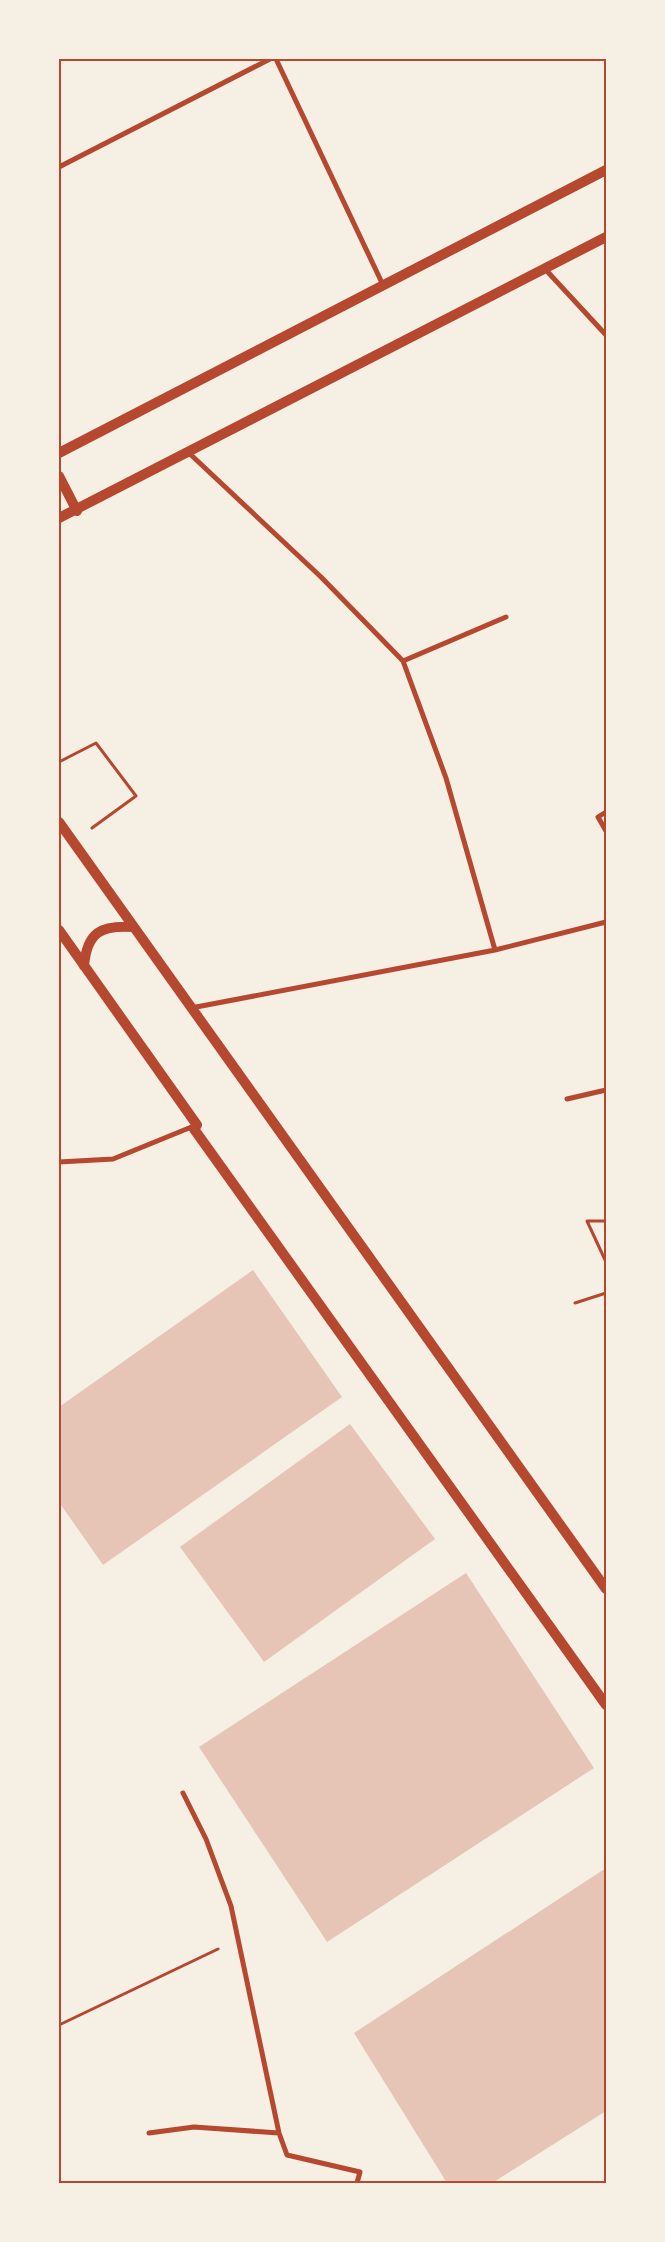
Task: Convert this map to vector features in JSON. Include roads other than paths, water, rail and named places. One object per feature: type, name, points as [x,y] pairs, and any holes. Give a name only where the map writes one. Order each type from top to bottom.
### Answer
[{"type":"main road","points":[[59,453],[606,170]]},
{"type":"main road","points":[[59,518],[77,511],[606,237]]},
{"type":"main road","points":[[59,476],[77,511]]},
{"type":"main road","points":[[59,822],[606,1589]]},
{"type":"main road","points":[[84,966],[86,951],[91,937],[105,930],[120,926],[133,927]]},
{"type":"main road","points":[[59,930],[197,1125],[194,1129],[606,1705]]},
{"type":"street","points":[[59,167],[270,59]]},
{"type":"street","points":[[276,59],[383,285]]},
{"type":"street","points":[[544,269],[606,335]]},
{"type":"street","points":[[189,453],[321,577],[403,661],[446,778],[495,950]]},
{"type":"street","points":[[403,661],[506,617]]},
{"type":"street","points":[[606,812],[598,817],[606,831]]},
{"type":"street","points":[[191,1008],[495,950],[606,922]]},
{"type":"street","points":[[567,1099],[606,1090]]},
{"type":"street","points":[[59,1162],[113,1159],[197,1125]]},
{"type":"street","points":[[182,1793],[206,1838],[231,1906],[279,2132],[287,2155],[360,2172],[357,2183]]},
{"type":"street","points":[[149,2133],[194,2128],[279,2132]]}]
